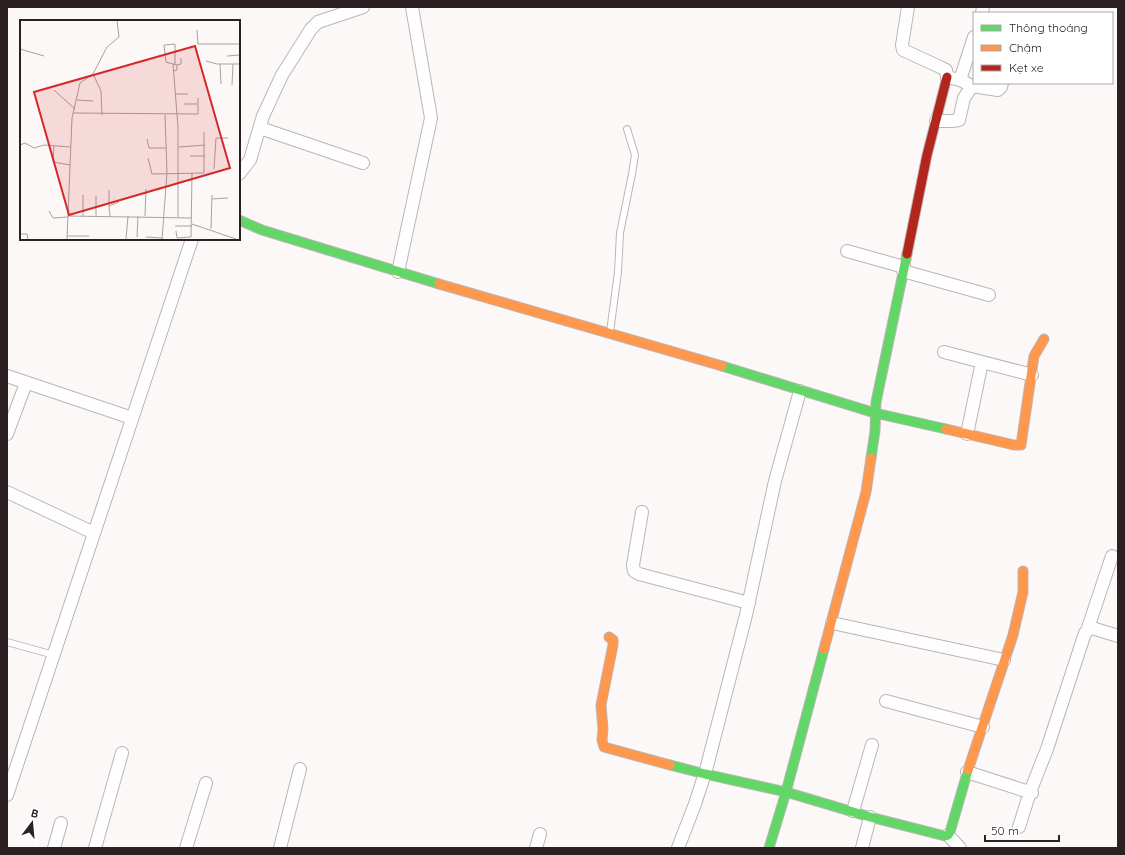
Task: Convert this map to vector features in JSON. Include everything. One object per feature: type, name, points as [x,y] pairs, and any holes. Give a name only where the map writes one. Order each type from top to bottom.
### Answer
[{"type":"street","points":[[240,173],[250,160],[263,116],[282,75],[314,25],[318,22],[363,7]]},
{"type":"street","points":[[398,272],[431,118],[412,7]]},
{"type":"street","points":[[769,848],[786,792],[866,492],[875,431],[875,413],[904,269],[946,77],[946,70],[903,50],[902,45],[908,7]]},
{"type":"street","points":[[960,80],[973,40]]},
{"type":"street","points":[[946,77],[960,80],[972,86],[998,90],[1002,84]]},
{"type":"street","points":[[936,121],[959,120],[964,98],[972,86]]},
{"type":"street","points":[[260,128],[363,163]]},
{"type":"street","points":[[240,220],[262,230],[398,272],[736,370],[875,413],[1014,445],[1022,445],[1034,356],[1044,339]]},
{"type":"street","points":[[7,795],[192,240]]},
{"type":"street","points":[[847,251],[989,295]]},
{"type":"street","points":[[944,352],[1032,375]]},
{"type":"street","points":[[967,434],[982,362]]},
{"type":"street","points":[[7,376],[132,418]]},
{"type":"street","points":[[7,434],[26,383]]},
{"type":"street","points":[[678,848],[705,774],[749,602],[775,481],[800,391]]},
{"type":"street","points":[[7,492],[94,533]]},
{"type":"street","points":[[642,512],[633,565],[634,571],[639,574],[749,602]]},
{"type":"street","points":[[1019,827],[1112,556]]},
{"type":"street","points":[[948,835],[1020,610],[1023,592],[1023,571]]},
{"type":"street","points":[[832,623],[1004,660]]},
{"type":"street","points":[[1087,631],[1092,628],[1118,636]]},
{"type":"street","points":[[609,637],[613,640],[614,645],[601,705],[603,729],[602,740],[604,747],[705,774],[786,792],[941,836],[948,835]]},
{"type":"street","points":[[886,701],[983,727]]},
{"type":"street","points":[[853,811],[872,745]]},
{"type":"street","points":[[95,848],[122,753]]},
{"type":"street","points":[[280,848],[300,769]]},
{"type":"street","points":[[967,772],[1031,792]]},
{"type":"street","points":[[186,848],[206,783]]},
{"type":"street","points":[[862,848],[870,817]]},
{"type":"street","points":[[54,848],[61,823]]},
{"type":"street","points":[[536,848],[540,834]]},
{"type":"street","points":[[948,835],[960,848]]},
{"type":"lane","points":[[610,333],[618,272],[620,233],[632,174],[634,155],[627,129]]},
{"type":"lane","points":[[7,642],[54,655]]},
{"type":"traffic: fast","points":[[240,220],[262,230],[439,284]]},
{"type":"traffic: fast","points":[[871,458],[875,431],[876,402],[907,254]]},
{"type":"traffic: fast","points":[[722,366],[875,413],[946,429]]},
{"type":"traffic: fast","points":[[769,848],[786,792],[824,649]]},
{"type":"traffic: fast","points":[[670,765],[786,792],[870,817],[945,836],[950,832],[968,770]]},
{"type":"traffic: slow","points":[[439,284],[722,366]]},
{"type":"traffic: slow","points":[[946,429],[1014,445],[1021,445],[1034,356],[1044,339]]},
{"type":"traffic: slow","points":[[824,649],[866,492],[871,458]]},
{"type":"traffic: slow","points":[[968,770],[1013,635],[1023,592],[1023,571]]},
{"type":"traffic: slow","points":[[609,637],[613,640],[613,645],[601,705],[603,729],[602,740],[604,747],[670,765]]},
{"type":"traffic: jam","points":[[907,254],[927,155],[947,77]]}]
